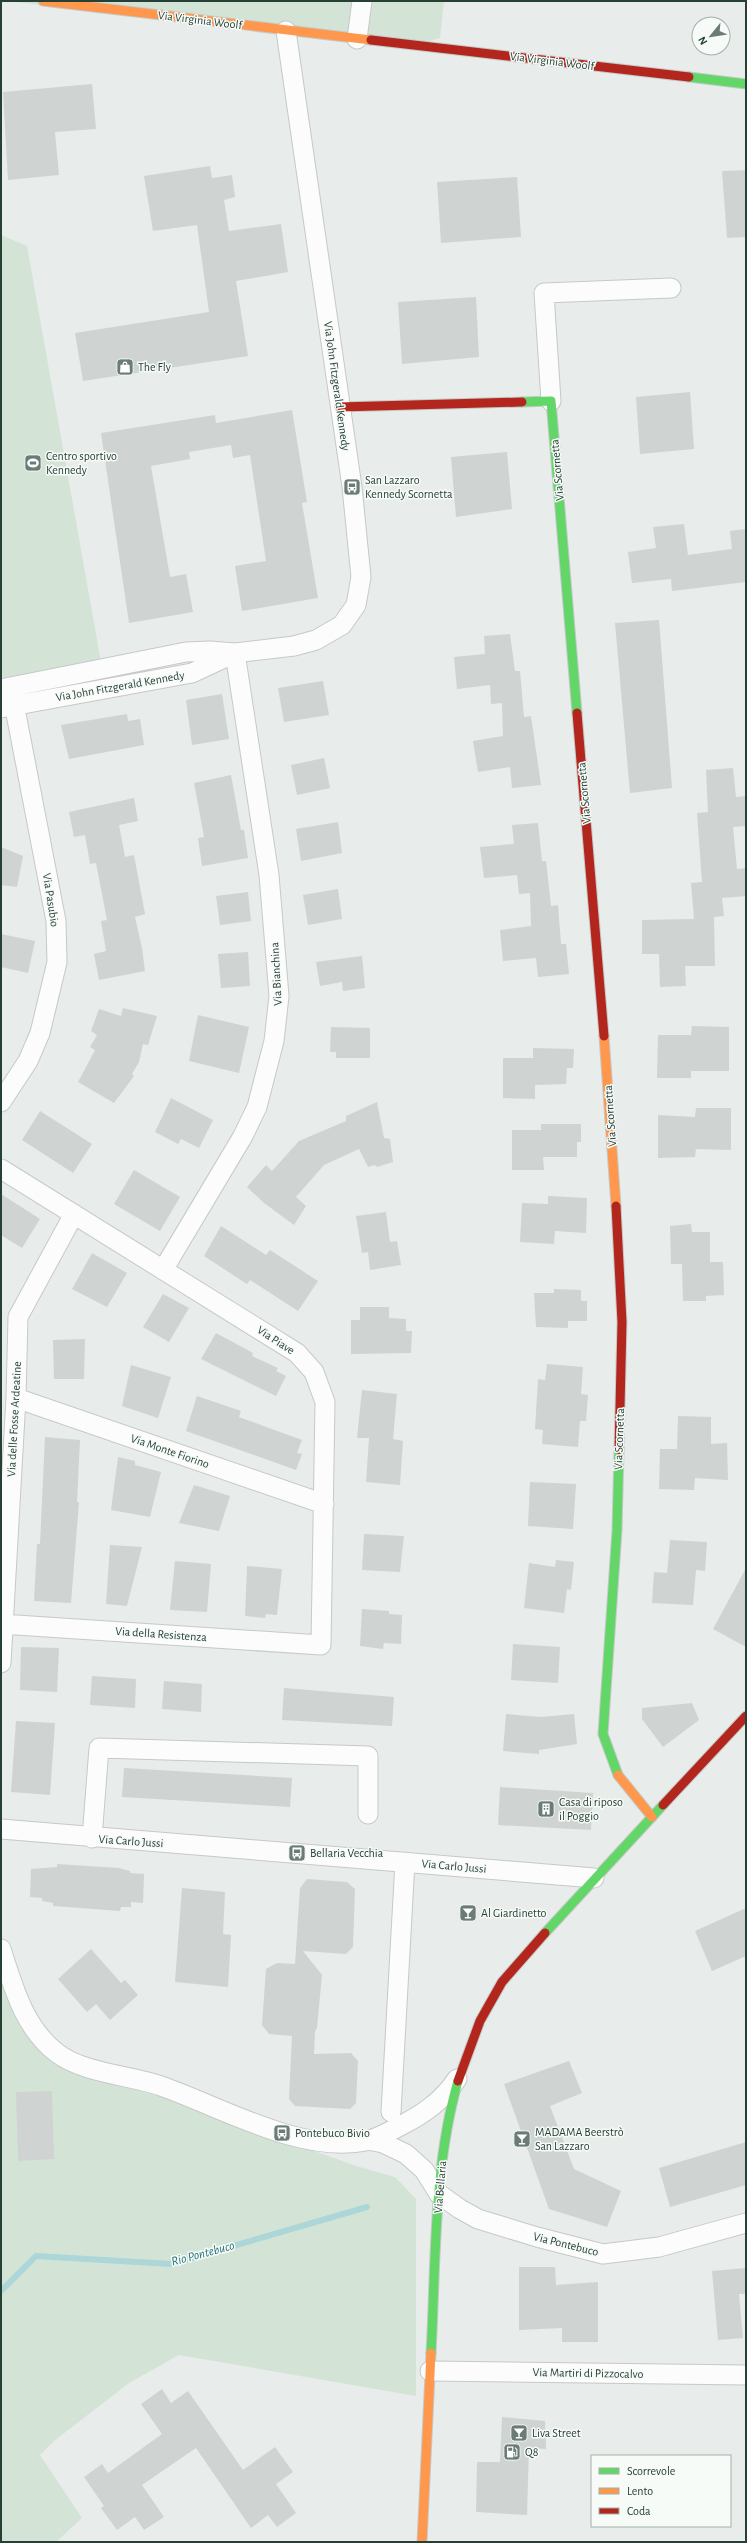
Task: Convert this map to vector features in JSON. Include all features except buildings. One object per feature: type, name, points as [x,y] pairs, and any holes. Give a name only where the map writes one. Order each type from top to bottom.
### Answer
[{"type":"street","name":"Via Virginia Woolf","points":[[43,1],[746,84]]},
{"type":"street","points":[[358,39],[362,1]]},
{"type":"street","name":"Via John Fitzgerald Kennedy","points":[[7,698],[186,652],[210,651],[234,653],[294,646],[316,640],[342,625],[356,605],[361,577],[359,550],[286,30]]},
{"type":"street","name":"Via Scornetta","points":[[652,1817],[616,1772],[603,1734],[616,1530],[622,1322],[611,1117],[544,293],[671,288]]},
{"type":"street","points":[[339,407],[552,401]]},
{"type":"street","name":"Via Bianchina","points":[[163,1270],[243,1136],[257,1107],[274,1041],[279,996],[269,875],[234,653]]},
{"type":"street","name":"Via Pasubio","points":[[1,1102],[28,1062],[40,1033],[57,962],[56,921],[7,698]]},
{"type":"street","name":"Via Piave","points":[[1,1169],[297,1353],[314,1372],[325,1402],[321,1645]]},
{"type":"street","name":"Via delle Fosse Ardeatine","points":[[1,1663],[2,1624],[16,1398],[10,1316],[74,1214]]},
{"type":"street","name":"Via Monte Fiorino","points":[[16,1398],[324,1504]]},
{"type":"street","name":"Via della Resistenza","points":[[2,1624],[321,1645]]},
{"type":"street","points":[[594,1878],[746,1716]]},
{"type":"street","name":"Via Carlo Jussi","points":[[92,1838],[99,1748],[368,1756],[368,1814]]},
{"type":"street","name":"Via Carlo Jussi","points":[[1,1829],[92,1838],[594,1878]]},
{"type":"street","points":[[391,2112],[405,1862]]},
{"type":"street","name":"Via Bellaria","points":[[422,2542],[439,2194],[444,2147],[457,2079],[480,2021],[502,1982],[594,1878]]},
{"type":"street","points":[[1,1949],[15,1993],[39,2037],[58,2054],[76,2064],[146,2081],[282,2133],[308,2140],[338,2143],[368,2140],[383,2143],[406,2154],[424,2170],[439,2194]]},
{"type":"street","points":[[368,2140],[424,2113],[441,2099],[457,2079]]},
{"type":"street","name":"Via Pontebuco","points":[[439,2194],[460,2209],[478,2218],[537,2237],[603,2254],[659,2247],[746,2223]]},
{"type":"street","name":"Via Martiri di Pizzocalvo","points":[[430,2371],[746,2375]]},
{"type":"green space","points":[[7,1],[444,1],[440,38],[404,48]]},
{"type":"green space","name":"Centro sportivo Kennedy","points":[[1,235],[27,246],[104,679],[1,698]]},
{"type":"green space","points":[[1,1983],[20,2018],[111,2083],[180,2102],[356,2166],[395,2177],[416,2199],[416,2396],[179,2355],[129,2383],[54,2441],[40,2455],[82,2518],[56,2542],[1,2542]]},
{"type":"waterway","name":"Rio Pontebuco","points":[[1,2291],[36,2256],[171,2264],[367,2207]]},
{"type":"traffic: fast","points":[[689,77],[746,84]]},
{"type":"traffic: fast","points":[[522,402],[551,401],[577,713]]},
{"type":"traffic: fast","points":[[618,1775],[603,1734],[617,1530],[619,1450]]},
{"type":"traffic: fast","points":[[545,1933],[663,1805]]},
{"type":"traffic: fast","points":[[431,2353],[435,2250],[440,2182],[450,2114],[458,2081]]},
{"type":"traffic: slow","points":[[43,1],[371,40]]},
{"type":"traffic: slow","points":[[604,1036],[616,1206]]},
{"type":"traffic: slow","points":[[618,1775],[652,1817]]},
{"type":"traffic: slow","points":[[422,2542],[431,2353]]},
{"type":"traffic: jam","points":[[371,40],[689,77]]},
{"type":"traffic: jam","points":[[339,407],[522,402]]},
{"type":"traffic: jam","points":[[577,713],[604,1036]]},
{"type":"traffic: jam","points":[[616,1206],[622,1322],[619,1450]]},
{"type":"traffic: jam","points":[[663,1805],[746,1716]]},
{"type":"traffic: jam","points":[[458,2081],[480,2021],[502,1982],[545,1933]]},
{"type":"place","name":"The Fly","points":[[125,367]]},
{"type":"place","name":"Centro sportivo Kennedy","points":[[33,463]]},
{"type":"place","name":"San Lazzaro Kennedy Scornetta","points":[[352,487]]},
{"type":"place","name":"Casa di riposo il Poggio","points":[[546,1809]]},
{"type":"place","name":"Bellaria Vecchia","points":[[297,1853]]},
{"type":"place","name":"Al Giardinetto","points":[[468,1913]]},
{"type":"place","name":"Pontebuco Bivio","points":[[282,2133]]},
{"type":"place","name":"MADAMA Beerstrò San Lazzaro","points":[[522,2139]]},
{"type":"place","name":"Liva Street","points":[[519,2433]]},
{"type":"place","name":"Q8","points":[[512,2452]]}]
